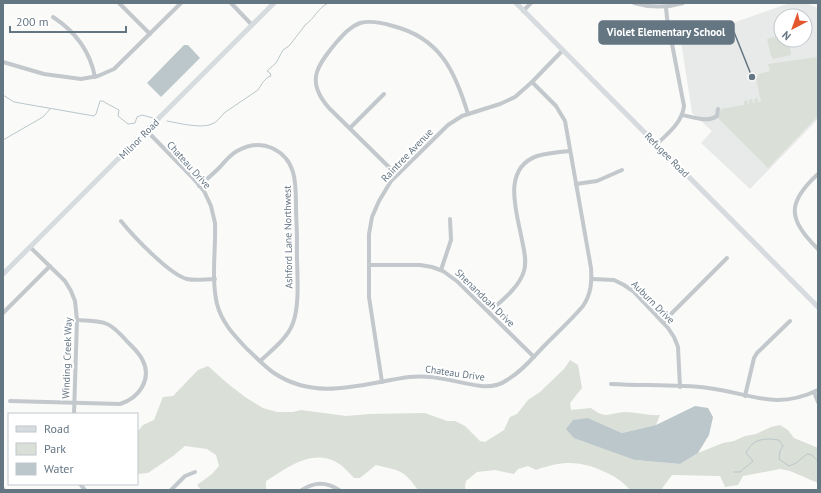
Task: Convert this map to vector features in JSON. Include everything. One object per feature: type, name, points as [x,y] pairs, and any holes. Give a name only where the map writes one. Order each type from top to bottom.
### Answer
[{"type":"main road","name":"Milnor Road","points":[[3,274],[274,3]]},
{"type":"main road","name":"Refugee Road","points":[[516,3],[818,307]]},
{"type":"street","points":[[119,3],[150,34]]},
{"type":"street","points":[[3,62],[44,74],[81,79],[95,77],[114,69],[181,3]]},
{"type":"street","points":[[231,3],[252,25]]},
{"type":"street","points":[[523,11],[531,3]]},
{"type":"street","points":[[634,3],[648,6],[666,7],[683,3]]},
{"type":"street","points":[[656,145],[673,129],[682,115],[684,100],[666,7]]},
{"type":"street","points":[[53,17],[72,31],[86,49],[92,62],[95,77]]},
{"type":"street","points":[[397,175],[322,99],[316,89],[315,77],[321,62],[343,35],[356,25],[366,22],[383,23],[405,30],[420,37],[434,47],[451,69],[468,114]]},
{"type":"street","name":"Raintree Avenue","points":[[382,382],[370,308],[368,265],[369,234],[372,217],[384,191],[397,175],[448,125],[468,114],[505,102],[519,94],[562,51]]},
{"type":"street","name":"Chateau Drive","points":[[147,131],[199,186],[206,196],[213,213],[215,229],[215,279],[217,302],[222,319],[232,333],[260,362],[284,378],[311,387],[339,389],[419,376],[482,386],[493,386],[509,379],[534,357],[583,306],[590,291],[592,279],[565,121],[560,110],[532,82]]},
{"type":"street","points":[[350,128],[384,94]]},
{"type":"street","points":[[682,115],[699,119],[712,119],[717,116],[718,109]]},
{"type":"street","name":"Ashford Lane Northwest","points":[[199,186],[229,156],[238,150],[249,146],[266,146],[276,150],[289,162],[294,172],[296,184],[296,314],[291,329],[260,362]]},
{"type":"street","points":[[489,312],[516,285],[524,271],[524,251],[514,193],[516,176],[522,166],[536,157],[570,151]]},
{"type":"street","points":[[576,184],[597,181],[622,170]]},
{"type":"street","points":[[818,174],[800,193],[795,209],[796,221],[801,231],[818,249]]},
{"type":"street","points":[[441,270],[451,240],[450,219]]},
{"type":"street","points":[[121,221],[128,230],[172,272],[187,279],[215,279]]},
{"type":"street","name":"Winding Creek Way","points":[[30,247],[65,281],[71,291],[76,306],[77,320],[74,413]]},
{"type":"street","points":[[663,322],[727,258]]},
{"type":"street","name":"Shenandoah Drive","points":[[368,265],[420,265],[441,270],[458,282],[534,357]]},
{"type":"street","points":[[3,313],[50,266]]},
{"type":"street","name":"Auburn Drive","points":[[592,279],[614,280],[624,285],[663,322],[671,332],[678,348],[680,387]]},
{"type":"street","points":[[10,401],[120,404],[125,403],[138,393],[142,388],[146,376],[145,367],[141,357],[134,348],[115,329],[106,323],[99,321],[77,320]]},
{"type":"street","points":[[744,396],[754,358],[757,353],[790,321]]},
{"type":"street","points":[[610,384],[709,388],[760,399],[780,400],[797,398],[816,391],[818,402]]},
{"type":"street","points":[[171,490],[185,476],[195,472]]},
{"type":"street","points":[[302,490],[308,486],[318,484],[329,485],[339,490]]},
{"type":"shaded area","points":[[790,3],[806,3],[818,8],[818,119],[750,189],[701,143],[712,131],[692,113],[681,41],[773,9],[773,48],[813,48],[813,8],[776,8]]},
{"type":"green space","points":[[773,37],[773,48],[790,48],[791,55],[773,59],[767,39]]},
{"type":"green space","points":[[818,57],[818,116],[768,168],[718,118],[721,109],[744,105],[744,101],[747,100],[749,104],[749,100],[752,99],[753,103],[755,103],[754,99],[758,98],[758,102],[761,102],[756,78],[759,74],[770,71],[768,64]]},
{"type":"green space","points":[[570,360],[578,365],[582,388],[570,403],[571,410],[591,408],[604,415],[625,412],[660,415],[656,425],[622,433],[588,418],[635,460],[680,464],[698,453],[723,443],[734,441],[780,425],[788,430],[794,438],[818,448],[818,483],[790,471],[780,469],[743,476],[738,485],[725,487],[720,476],[672,475],[661,490],[630,490],[619,480],[605,472],[587,465],[570,463],[554,465],[536,470],[528,466],[518,469],[514,474],[495,470],[477,472],[466,481],[466,490],[418,490],[404,474],[396,470],[376,465],[360,478],[354,478],[341,465],[331,460],[312,458],[283,470],[266,481],[266,490],[201,490],[197,485],[212,474],[219,466],[216,455],[207,449],[185,446],[148,473],[138,474],[138,431],[143,425],[154,420],[163,397],[173,396],[198,370],[208,366],[245,397],[263,408],[277,412],[293,412],[301,410],[346,416],[425,413],[447,421],[455,421],[465,426],[480,441],[485,442],[504,430],[510,417],[517,414],[528,400],[540,392],[564,369]]},
{"type":"water","points":[[184,45],[188,45],[200,58],[161,97],[147,83]]},
{"type":"water","points":[[695,406],[708,408],[713,417],[709,435],[698,453],[680,464],[635,460],[574,438],[566,429],[573,420],[588,418],[622,433],[656,425]]},
{"type":"waterway","points":[[167,121],[202,126],[216,122],[224,113],[258,90],[263,82],[271,76],[267,71],[276,63],[283,50],[289,46],[305,25],[321,8],[328,3]]},
{"type":"waterway","points":[[3,95],[14,102],[94,116],[100,101],[103,101],[119,110],[118,116],[128,124],[135,123],[137,117],[142,115],[153,118]]},
{"type":"waterway","points":[[3,140],[43,117],[50,109]]},
{"type":"waterway","points":[[734,472],[740,472],[753,461],[746,453],[752,444],[764,439],[779,440],[783,446],[780,451],[779,459],[789,466],[796,463],[807,454],[812,455],[818,461]]},
{"type":"place","name":"Violet Elementary School","points":[[752,77]]}]
